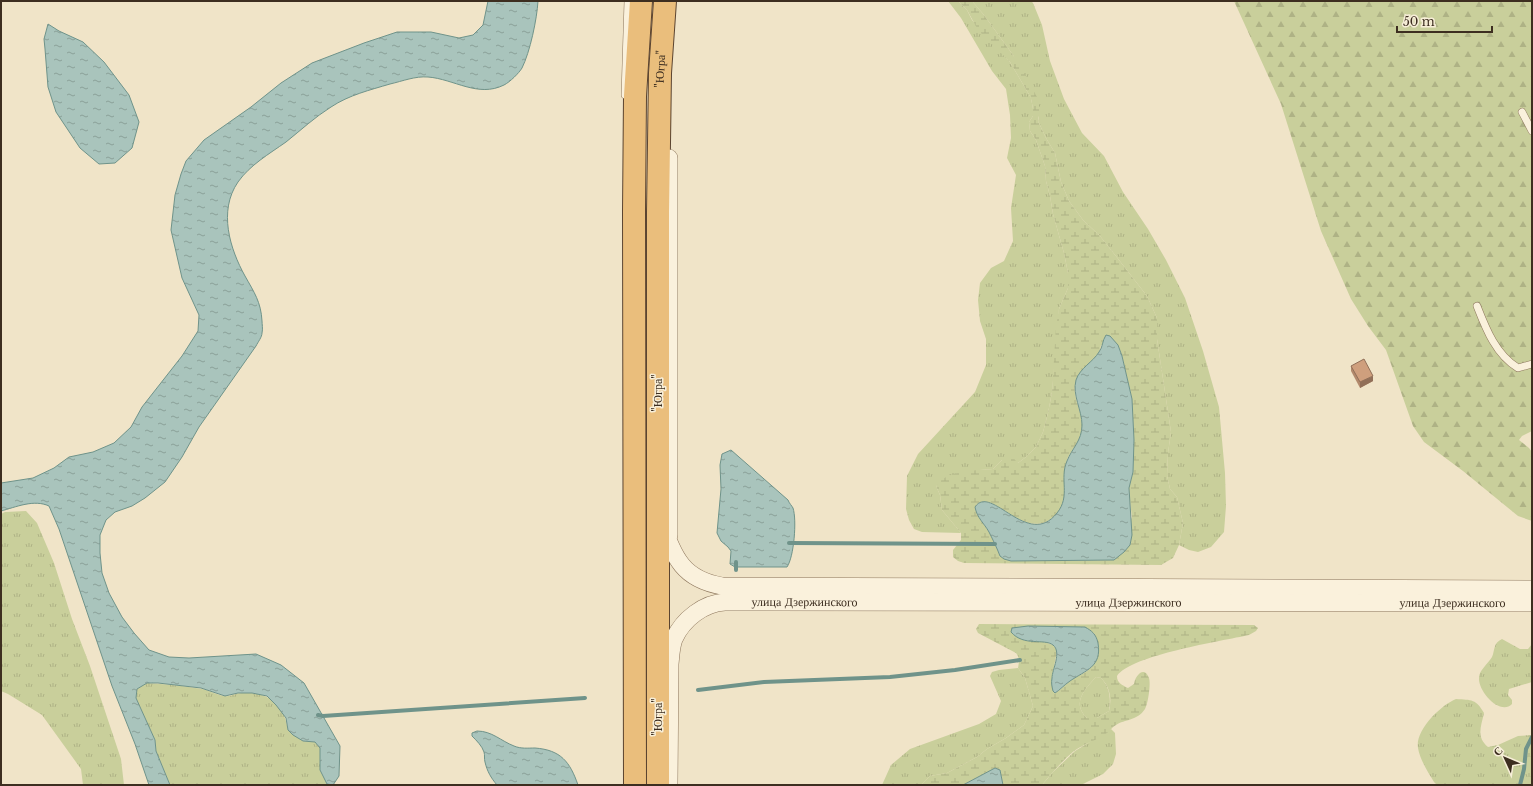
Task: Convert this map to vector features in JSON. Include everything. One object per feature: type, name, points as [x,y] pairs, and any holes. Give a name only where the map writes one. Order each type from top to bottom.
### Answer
[{"type":"highway","name":"\"Югра\"","points":[[635,785],[635,96],[640,1]]},
{"type":"highway","name":"\"Югра\"","points":[[658,785],[658,212],[661,57],[665,1]]},
{"type":"street","points":[[661,57],[669,149],[670,546]]},
{"type":"street","points":[[658,676],[674,639],[684,624],[699,610],[713,604],[726,594],[712,584],[695,577],[676,558],[670,546],[659,514]]},
{"type":"street","name":"улица Дзержинского","points":[[726,594],[1532,589]]},
{"type":"street","name":"улица Дзержинского","points":[[726,594],[1532,603]]},
{"type":"street","points":[[670,785],[670,664],[674,639]]},
{"type":"lane","points":[[624,103],[628,1]]},
{"type":"lane","points":[[1522,112],[1532,130]]},
{"type":"lane","points":[[1477,306],[1486,330],[1497,348],[1511,364],[1518,368],[1532,364]]},
{"type":"lane","points":[[627,428],[636,535]]},
{"type":"green space","points":[[948,1],[958,1],[967,10],[972,20],[1010,62],[1031,98],[1033,116],[1029,122],[1030,131],[1036,140],[1045,166],[1046,181],[1053,214],[1068,273],[1068,288],[1059,309],[1052,392],[1043,432],[1036,447],[1018,463],[1002,460],[993,469],[980,470],[936,486],[940,495],[942,510],[961,533],[922,532],[914,529],[909,520],[906,509],[907,476],[918,454],[975,392],[986,365],[986,339],[980,321],[978,300],[980,283],[991,268],[1004,261],[1013,241],[1011,208],[1016,175],[1007,158],[1011,138],[1010,115],[1006,89],[992,71],[961,18]]},
{"type":"green space","points":[[958,1],[972,1],[1013,55],[1037,97],[1040,110],[1038,121],[1055,153],[1061,182],[1069,201],[1083,220],[1100,236],[1147,296],[1157,318],[1157,339],[1171,432],[1167,475],[1170,489],[1177,497],[1183,523],[1179,545],[1173,558],[1161,565],[964,563],[953,557],[953,550],[961,540],[961,533],[942,510],[940,495],[936,486],[947,476],[962,472],[993,469],[1002,460],[1010,455],[1018,463],[1036,447],[1043,432],[1048,413],[1052,392],[1056,326],[1059,309],[1068,288],[1068,273],[1053,214],[1046,181],[1045,166],[1036,140],[1030,131],[1029,122],[1033,116],[1031,98],[1010,62],[978,30],[967,10]],"holes":[[[1101,345],[1118,345],[1132,399],[1134,440],[1133,472],[1129,488],[1132,517],[1114,560],[1012,561],[1004,559],[1000,556],[989,532],[977,514],[975,507],[981,502],[989,502],[1020,520],[1032,523],[1044,523],[1060,511],[1064,501],[1067,460],[1079,439],[1082,430],[1082,419],[1076,400],[1075,390],[1077,379],[1097,356]]]},
{"type":"green space","points":[[972,1],[1031,1],[1033,3],[1042,25],[1050,61],[1064,99],[1082,133],[1104,156],[1123,192],[1148,229],[1166,260],[1185,298],[1203,351],[1219,407],[1225,473],[1226,506],[1224,532],[1211,547],[1198,552],[1189,550],[1179,545],[1183,523],[1177,497],[1170,489],[1167,475],[1171,432],[1157,339],[1157,318],[1147,296],[1100,236],[1083,220],[1069,201],[1061,182],[1055,153],[1038,121],[1039,117],[1013,55]]},
{"type":"green space","points":[[1234,1],[1532,1],[1532,431],[1522,436],[1519,440],[1532,452],[1532,521],[1518,516],[1463,471],[1424,442],[1413,426],[1386,350],[1368,326],[1351,299],[1321,231],[1281,104]]},
{"type":"green space","points":[[26,511],[37,523],[54,563],[121,759],[124,785],[83,785],[81,769],[42,715],[1,691],[1,514],[5,512]]},
{"type":"green space","points":[[979,624],[1254,625],[1258,628],[1249,635],[1158,655],[1126,668],[1117,676],[1117,678],[1120,684],[1128,688],[1134,684],[1138,675],[1142,672],[1145,672],[1149,678],[1149,694],[1145,709],[1135,718],[1116,725],[1108,732],[1074,751],[1061,763],[1042,785],[1003,785],[1000,770],[995,768],[963,785],[921,785],[930,776],[947,773],[977,757],[987,749],[1006,738],[1024,725],[1033,706],[1025,678],[1018,668],[1019,658],[1016,653],[978,633],[976,629]],"holes":[[[1094,633],[1098,648],[1096,660],[1093,665],[1087,671],[1070,681],[1055,693],[1053,691],[1052,678],[1056,649],[1053,645],[1047,643]],[[1096,677],[1101,678],[1108,689],[1110,698],[1109,711],[1097,718],[1087,718],[1080,707],[1081,696]]]},
{"type":"green space","points":[[1502,639],[1520,649],[1528,649],[1532,644],[1532,682],[1509,689],[1508,695],[1512,700],[1512,704],[1507,707],[1502,707],[1496,704],[1486,695],[1482,689],[1479,678],[1482,670],[1492,657],[1497,643]]},
{"type":"green space","points":[[1018,668],[1025,678],[1033,706],[1024,725],[977,757],[947,773],[930,776],[921,785],[882,785],[891,765],[910,749],[979,724],[996,714],[1001,701],[990,676],[992,672],[999,670]]},
{"type":"green space","points":[[1096,677],[1101,678],[1108,689],[1110,698],[1109,711],[1097,718],[1087,718],[1080,707],[1081,696]]},
{"type":"green space","points":[[147,683],[202,689],[223,696],[239,693],[250,693],[259,694],[266,697],[273,701],[283,713],[288,730],[303,741],[315,742],[320,748],[320,770],[328,785],[170,785],[156,751],[155,740],[136,698],[137,689]]},
{"type":"green space","points":[[1456,699],[1473,701],[1481,708],[1484,713],[1480,732],[1484,743],[1488,747],[1498,745],[1518,736],[1532,735],[1532,785],[1437,785],[1434,782],[1420,757],[1418,741],[1430,719],[1443,707]]},
{"type":"green space","points":[[1111,729],[1115,733],[1116,754],[1113,764],[1103,774],[1081,785],[1042,785],[1075,751]]},
{"type":"water","points":[[488,1],[538,1],[533,35],[528,53],[521,70],[509,82],[504,85],[485,90],[466,87],[438,78],[418,77],[360,93],[345,99],[319,115],[286,142],[254,165],[238,182],[232,193],[229,205],[227,217],[228,230],[235,254],[259,303],[262,321],[261,336],[256,346],[199,427],[182,457],[165,482],[132,506],[115,512],[106,520],[100,535],[102,573],[109,593],[122,617],[149,650],[169,657],[189,658],[256,654],[281,665],[304,683],[340,746],[339,776],[333,785],[327,784],[320,770],[320,748],[315,742],[303,741],[293,735],[288,730],[286,718],[267,696],[252,693],[238,693],[225,696],[201,688],[147,683],[137,689],[136,698],[155,740],[156,751],[170,785],[149,785],[135,744],[112,686],[59,529],[49,506],[31,503],[1,511],[1,483],[33,478],[54,468],[69,457],[93,452],[114,443],[131,427],[142,407],[182,356],[198,331],[199,315],[182,278],[171,230],[175,195],[181,174],[186,161],[204,140],[251,107],[281,83],[312,63],[397,32],[431,32],[459,38],[473,35],[483,25]]},
{"type":"water","points":[[48,24],[83,42],[104,62],[129,95],[139,122],[132,148],[115,163],[99,164],[80,148],[56,112],[48,87],[44,39]]},
{"type":"water","points":[[1106,335],[1110,336],[1118,345],[1132,399],[1134,440],[1133,472],[1129,488],[1132,535],[1130,545],[1114,560],[1011,561],[1004,559],[1000,556],[989,532],[977,514],[975,507],[982,502],[990,503],[1023,521],[1034,524],[1046,522],[1057,513],[1063,500],[1064,474],[1067,461],[1079,440],[1082,431],[1082,419],[1075,391],[1076,380],[1080,372],[1100,350]]},
{"type":"water","points":[[731,450],[788,500],[793,508],[795,521],[794,538],[787,567],[735,567],[730,564],[731,551],[721,541],[717,533],[721,489],[720,465],[722,454]]},
{"type":"water","points":[[1028,626],[1085,627],[1096,637],[1099,651],[1098,658],[1092,667],[1055,693],[1052,686],[1052,675],[1057,656],[1056,648],[1049,643],[1028,641],[1016,637],[1011,632],[1012,628]]},
{"type":"water","points":[[477,731],[492,734],[517,747],[552,751],[568,764],[578,785],[497,785],[487,768],[483,750],[472,736],[472,733]]},
{"type":"water","points":[[995,768],[1000,770],[1003,785],[963,785]]},
{"type":"building","points":[[1364,359],[1373,376],[1360,382],[1351,366]]},
{"type":"waterway","points":[[789,543],[995,544]]},
{"type":"waterway","points":[[736,562],[736,570]]},
{"type":"waterway","points":[[698,690],[764,682],[890,677],[955,670],[1020,660]]},
{"type":"waterway","points":[[318,715],[323,716],[585,698]]},
{"type":"waterway","points":[[1520,785],[1524,769],[1526,749],[1532,737]]}]
